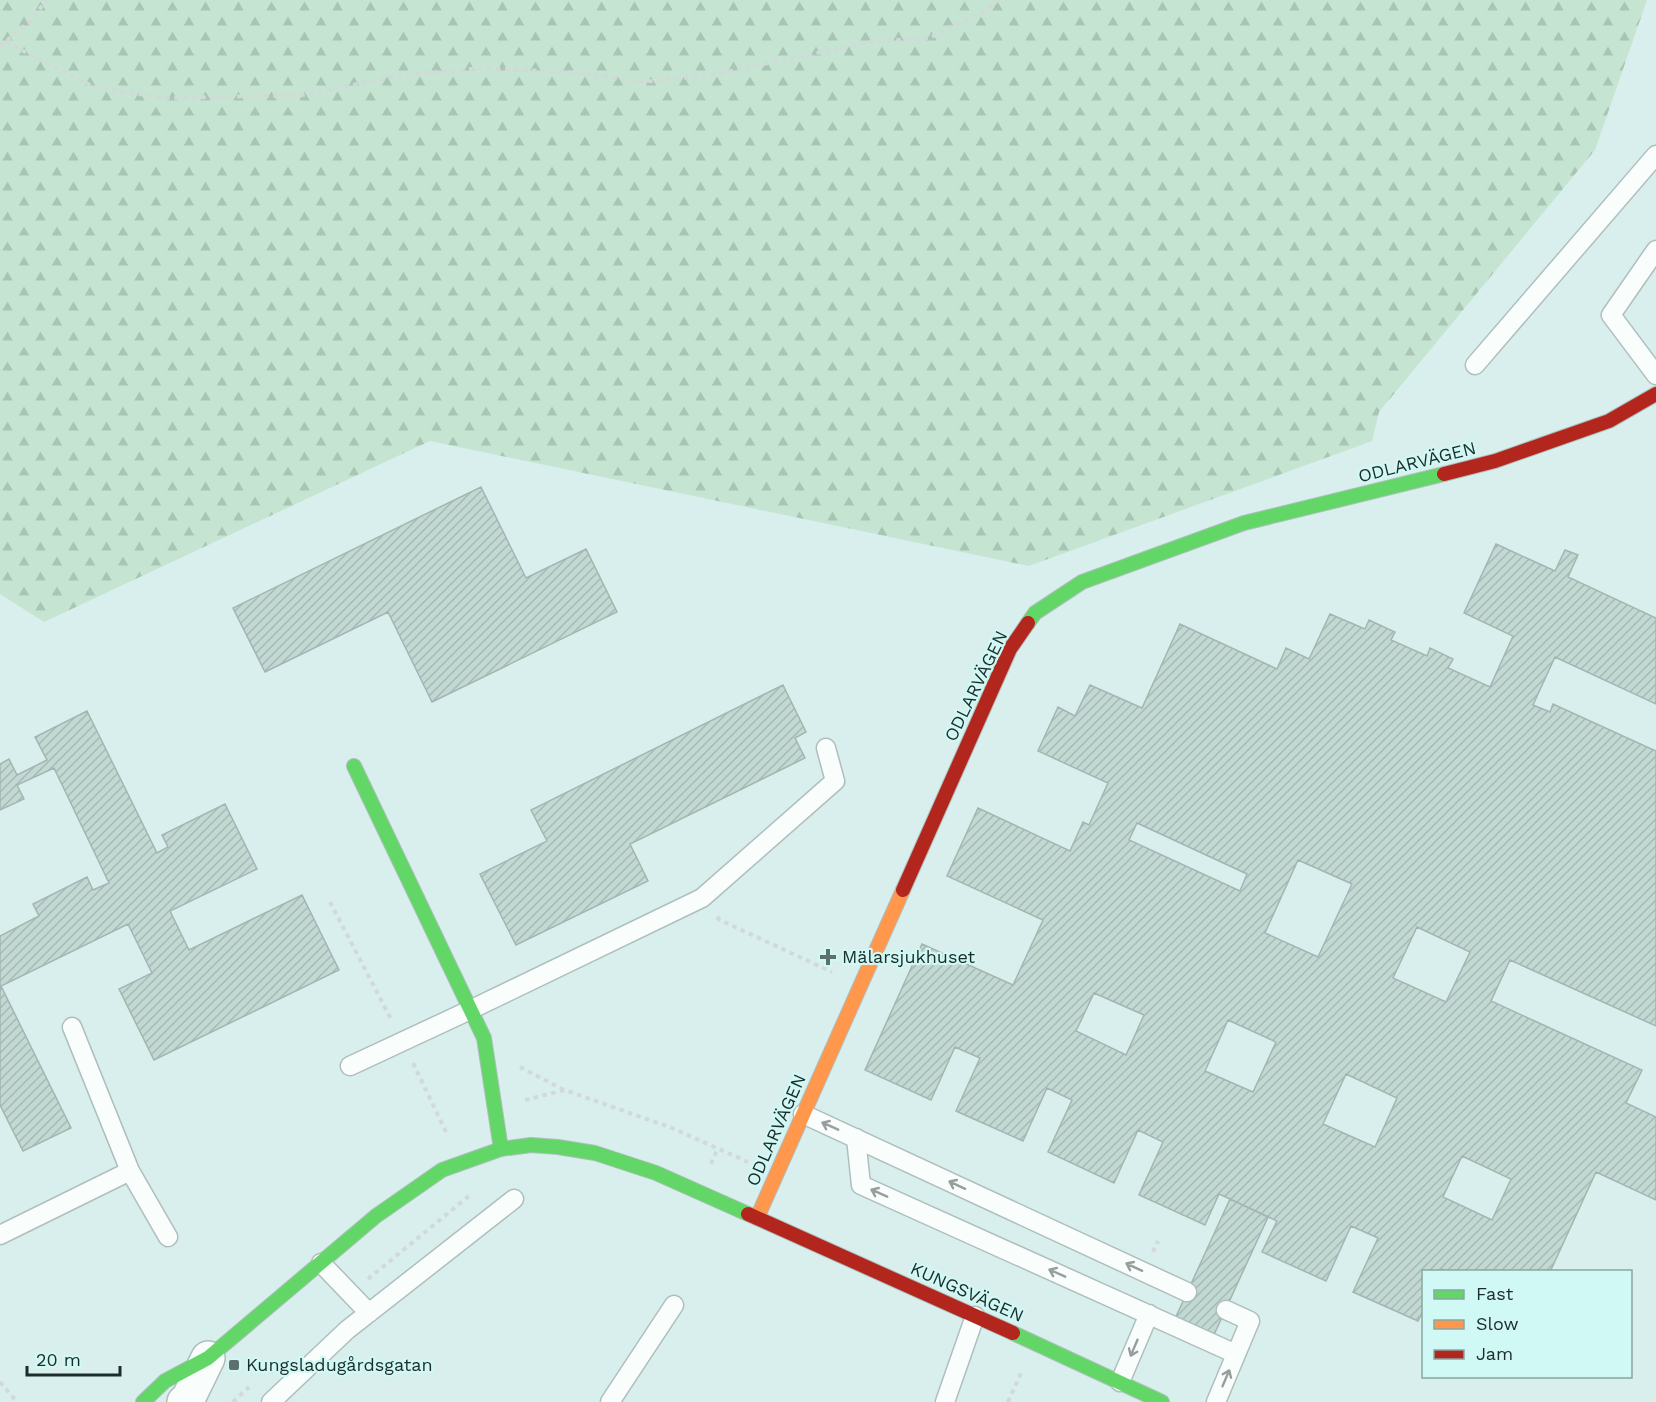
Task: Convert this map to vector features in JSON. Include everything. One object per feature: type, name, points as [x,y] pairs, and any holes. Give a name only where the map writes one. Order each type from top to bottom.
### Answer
[{"type":"street","name":"ODLARVÄGEN","points":[[757,1218],[1010,649],[1035,613],[1082,582],[1244,523],[1495,461],[1609,421],[1656,393]]},
{"type":"street","points":[[354,766],[484,1038],[501,1149]]},
{"type":"street","points":[[143,1402],[165,1381],[208,1358],[376,1216],[442,1170],[501,1149],[531,1145],[595,1153],[656,1173],[757,1218]]},
{"type":"street","name":"KUNGSVÄGEN","points":[[757,1218],[1162,1402]]},
{"type":"street","points":[[184,1402],[188,1399],[208,1358]]},
{"type":"lane","points":[[1474,365],[1656,155]]},
{"type":"lane","points":[[1656,250],[1611,315],[1656,375]]},
{"type":"lane","points":[[350,1066],[702,898],[835,781],[826,748]]},
{"type":"lane","points":[[72,1027],[130,1171],[168,1237]]},
{"type":"lane","points":[[803,1114],[1187,1292]]},
{"type":"lane","points":[[856,1138],[861,1185],[1236,1354]]},
{"type":"lane","points":[[0,1235],[130,1171]]},
{"type":"lane","points":[[271,1402],[347,1330],[514,1199]]},
{"type":"lane","points":[[321,1263],[369,1313]]},
{"type":"lane","points":[[610,1402],[674,1305]]},
{"type":"lane","points":[[1216,1402],[1250,1322],[1226,1310]]},
{"type":"lane","points":[[1120,1382],[1149,1314]]},
{"type":"lane","points":[[945,1402],[975,1316]]},
{"type":"path","points":[[0,46],[28,23],[47,0]]},
{"type":"path","points":[[6,42],[96,88],[167,98],[302,95],[398,76],[482,68],[583,73],[642,82],[711,75],[870,42],[929,38],[984,11],[998,0]]},
{"type":"path","points":[[702,898],[720,920],[835,974]]},
{"type":"path","points":[[486,1049],[565,1090],[672,1128],[776,1174]]},
{"type":"path","points":[[494,1107],[565,1090]]},
{"type":"path","points":[[350,1294],[473,1193]]},
{"type":"path","points":[[1008,1402],[1026,1362]]},
{"type":"path","points":[[0,1382],[17,1402]]},
{"type":"path","points":[[233,1402],[249,1386]]},
{"type":"green space","points":[[0,0],[1647,0],[1595,150],[1379,412],[1372,441],[1029,566],[430,441],[44,622],[0,594]]},
{"type":"building","points":[[481,487],[526,578],[586,549],[617,612],[432,702],[388,612],[265,672],[233,608]]},
{"type":"building","points":[[1496,544],[1555,571],[1565,550],[1578,555],[1568,577],[1656,618],[1656,704],[1555,657],[1533,705],[1550,712],[1553,704],[1656,751],[1656,1026],[1510,960],[1491,1001],[1642,1070],[1626,1103],[1656,1117],[1656,1200],[1596,1172],[1551,1270],[1422,1270],[1422,1313],[1418,1321],[1353,1292],[1378,1238],[1351,1226],[1326,1281],[1262,1252],[1277,1221],[1230,1199],[1219,1194],[1205,1225],[1139,1195],[1163,1142],[1138,1130],[1114,1183],[1048,1152],[1072,1100],[1047,1088],[1023,1141],[956,1111],[980,1058],[955,1047],[931,1100],[865,1070],[922,944],[1013,985],[1043,920],[947,876],[978,808],[1070,851],[1083,822],[1089,825],[1108,783],[1038,751],[1058,707],[1075,716],[1090,685],[1142,708],[1180,624],[1277,669],[1286,648],[1309,659],[1330,614],[1365,629],[1369,620],[1395,632],[1391,640],[1427,656],[1430,648],[1453,659],[1448,668],[1490,687],[1513,636],[1464,613]],"holes":[[[1137,823],[1247,874],[1240,891],[1129,840]],[[1298,860],[1352,884],[1318,957],[1265,933]],[[1417,927],[1470,952],[1446,1002],[1393,978]],[[1094,993],[1144,1015],[1126,1055],[1076,1031]],[[1228,1020],[1276,1042],[1253,1092],[1205,1071]],[[1346,1074],[1397,1098],[1375,1147],[1323,1124]],[[1462,1156],[1511,1179],[1492,1220],[1443,1197]]]},
{"type":"building","points":[[783,685],[806,732],[795,738],[805,758],[630,844],[648,881],[516,945],[480,874],[547,841],[531,810]]},
{"type":"building","points":[[87,711],[157,853],[168,847],[162,835],[225,804],[257,869],[170,911],[189,950],[302,895],[339,970],[154,1060],[119,989],[152,973],[128,924],[1,986],[71,1128],[23,1151],[0,1105],[0,936],[39,916],[33,904],[87,877],[93,890],[109,883],[54,768],[17,785],[24,799],[0,810],[0,764],[9,759],[17,775],[47,760],[35,737]]},
{"type":"building","points":[[1230,1199],[1268,1217],[1212,1339],[1174,1321]]},
{"type":"traffic: fast","points":[[1028,623],[1035,613],[1082,582],[1244,523],[1444,474]]},
{"type":"traffic: fast","points":[[354,766],[484,1038],[501,1149]]},
{"type":"traffic: fast","points":[[143,1402],[165,1381],[208,1358],[376,1216],[442,1170],[501,1149],[531,1145],[595,1153],[656,1173],[748,1214]]},
{"type":"traffic: fast","points":[[1013,1333],[1162,1402]]},
{"type":"traffic: slow","points":[[757,1218],[903,890]]},
{"type":"traffic: jam","points":[[1444,474],[1495,461],[1609,421],[1656,394]]},
{"type":"traffic: jam","points":[[903,890],[1010,649],[1028,623]]},
{"type":"traffic: jam","points":[[748,1214],[1013,1333]]},
{"type":"place","name":"Mälarsjukhuset","points":[[828,957]]},
{"type":"place","name":"Kungsladugårdsgatan","points":[[234,1365]]}]
